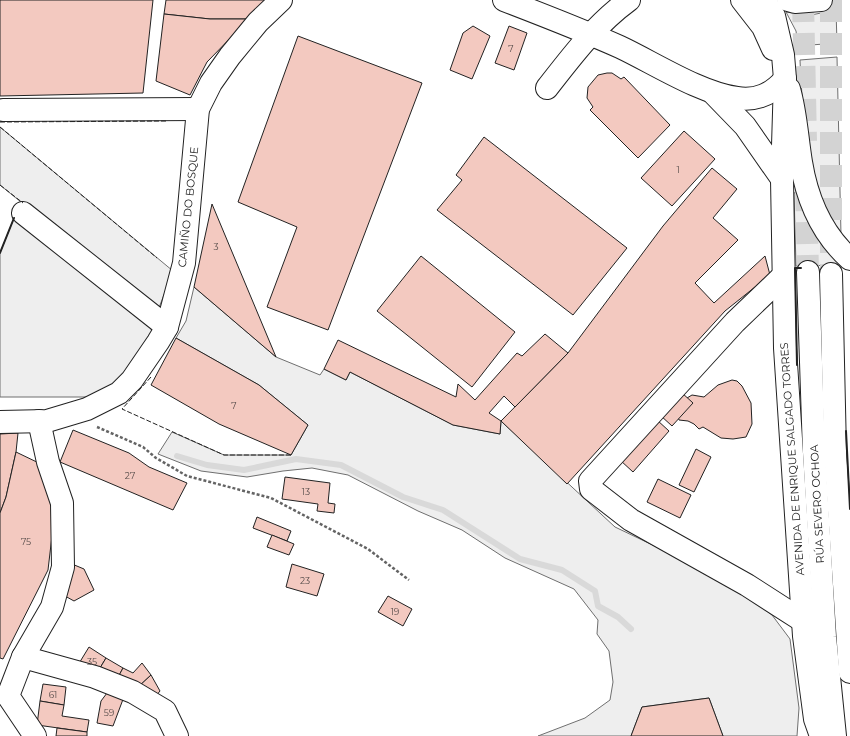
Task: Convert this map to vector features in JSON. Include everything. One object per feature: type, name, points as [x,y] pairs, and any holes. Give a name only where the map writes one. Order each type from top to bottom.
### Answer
[{"type":"main road","name":"CAMIÑO DO BOSQUE","points":[[0,422],[39,421],[86,409],[119,393],[132,380],[166,327],[184,263],[198,109],[211,83],[230,56],[258,22],[281,0]]},
{"type":"main road","points":[[504,0],[589,34],[713,93],[738,99],[753,98],[768,95],[785,79],[794,108],[801,164],[809,196],[822,225],[836,247],[850,259]]},
{"type":"main road","points":[[547,88],[589,34],[612,12],[629,0]]},
{"type":"main road","name":"AVENIDA DE ENRIQUE SALGADO TORRES","points":[[742,0],[763,27],[785,79]]},
{"type":"main road","name":"AVENIDA DE ENRIQUE SALGADO TORRES","points":[[764,0],[774,16],[784,55],[785,79],[782,180],[783,276],[793,483],[803,621],[815,719],[821,736]]},
{"type":"main road","points":[[788,0],[795,2],[821,0]]},
{"type":"main road","points":[[713,93],[745,126],[782,180]]},
{"type":"main road","points":[[3,110],[198,109]]},
{"type":"main road","points":[[23,213],[166,327]]},
{"type":"main road","name":"RÚA SEVERO OCHOA","points":[[808,272],[814,452],[824,621],[835,736]]},
{"type":"main road","name":"RÚA SEVERO OCHOA","points":[[831,274],[836,451],[850,672]]},
{"type":"main road","points":[[783,276],[735,322],[590,481],[591,489],[631,520],[747,585],[803,621]]},
{"type":"main road","points":[[0,716],[24,657],[52,608],[63,567],[62,503],[48,462],[39,421]]},
{"type":"main road","points":[[24,657],[95,677],[133,692],[165,711],[177,736]]},
{"type":"main road","points":[[8,696],[34,736]]},
{"type":"path","points":[[67,415],[143,447],[156,458],[187,476],[271,498],[368,549],[409,580]]},
{"type":"shaded area","points":[[836,10],[837,43],[798,46],[796,31],[786,12],[811,15]]},
{"type":"shaded area","points":[[837,57],[841,235],[830,219],[821,199],[814,176],[805,127],[800,60]]},
{"type":"shaded area","points":[[0,127],[173,271],[157,313],[0,185]]},
{"type":"shaded area","points":[[797,192],[842,265],[796,266],[794,193]]},
{"type":"shaded area","points":[[14,218],[149,322],[152,332],[130,372],[97,397],[0,397],[0,253]]},
{"type":"shaded area","points":[[194,287],[276,357],[320,375],[324,369],[346,380],[350,372],[453,425],[500,434],[501,421],[615,527],[728,581],[772,615],[790,639],[799,708],[797,736],[723,736],[709,698],[642,707],[631,736],[538,736],[585,718],[610,700],[613,682],[609,651],[597,634],[598,620],[574,589],[505,558],[462,530],[418,511],[348,475],[312,468],[247,477],[201,471],[158,454],[172,432],[224,455],[291,455],[308,425],[259,385],[176,338],[186,321]]},
{"type":"building","points":[[0,0],[153,0],[143,93],[0,96]]},
{"type":"building","points":[[166,0],[269,0],[249,19],[210,19],[164,14]]},
{"type":"building","points":[[164,14],[210,19],[249,19],[207,62],[190,95],[156,81]]},
{"type":"building","points":[[473,26],[490,36],[472,79],[450,70],[463,33]]},
{"type":"building","points":[[509,26],[527,33],[514,70],[495,63]]},
{"type":"building","points":[[298,36],[422,83],[328,330],[267,307],[297,227],[238,202]]},
{"type":"building","points":[[612,73],[621,79],[624,77],[670,125],[638,158],[590,110],[593,107],[587,98],[588,87],[598,75]]},
{"type":"building","points":[[684,131],[715,159],[672,206],[641,178]]},
{"type":"building","points":[[484,137],[627,248],[573,315],[437,210],[462,180],[456,175]]},
{"type":"building","points":[[712,168],[737,189],[713,218],[738,240],[695,283],[714,303],[765,256],[770,275],[725,311],[567,484],[501,421],[568,353],[663,226]]},
{"type":"building","points":[[212,204],[276,357],[194,287]]},
{"type":"building","points":[[421,256],[515,332],[472,387],[377,311]]},
{"type":"building","points":[[545,334],[568,353],[515,407],[504,396],[489,413],[501,421],[500,434],[453,425],[350,372],[346,380],[324,369],[338,340],[456,397],[458,384],[475,400],[517,353],[522,356]]},
{"type":"building","points":[[176,338],[259,385],[308,425],[291,455],[219,424],[151,385]]},
{"type":"building","points":[[732,380],[737,381],[742,386],[751,403],[752,424],[746,437],[733,439],[721,438],[703,427],[699,429],[688,421],[679,420],[677,414],[682,401],[692,395],[704,397],[718,385]]},
{"type":"building","points":[[681,392],[693,403],[672,426],[660,415]]},
{"type":"building","points":[[657,420],[669,431],[633,472],[620,460]]},
{"type":"building","points":[[73,430],[129,453],[149,467],[187,483],[173,510],[60,462]]},
{"type":"building","points":[[18,433],[16,452],[6,497],[0,513],[0,434]]},
{"type":"building","points":[[696,449],[711,457],[694,492],[679,485]]},
{"type":"building","points":[[16,452],[43,465],[55,510],[48,570],[3,659],[0,658],[0,513],[6,497]]},
{"type":"building","points":[[285,477],[330,483],[328,503],[335,504],[334,513],[317,511],[318,504],[282,499]]},
{"type":"building","points":[[658,479],[691,495],[680,518],[647,502]]},
{"type":"building","points":[[257,517],[291,531],[287,541],[253,528]]},
{"type":"building","points":[[272,535],[294,544],[289,555],[267,547]]},
{"type":"building","points":[[72,564],[84,569],[94,590],[74,601],[65,596]]},
{"type":"building","points":[[292,564],[324,574],[317,596],[286,587]]},
{"type":"building","points":[[388,596],[412,609],[403,626],[378,612]]},
{"type":"building","points":[[89,647],[106,658],[97,673],[78,665]]},
{"type":"building","points":[[106,658],[123,668],[116,681],[97,673]]},
{"type":"building","points":[[142,663],[151,675],[136,689],[116,681],[123,668],[133,673]]},
{"type":"building","points":[[151,675],[160,691],[155,697],[136,689]]},
{"type":"building","points":[[43,684],[66,687],[64,705],[40,701]]},
{"type":"building","points":[[110,689],[125,694],[113,726],[97,723],[101,701]]},
{"type":"building","points":[[709,698],[723,736],[631,736],[642,707]]},
{"type":"building","points":[[40,701],[64,705],[62,716],[89,720],[87,732],[37,725]]},
{"type":"building","points":[[57,728],[87,732],[87,736],[56,736]]},
{"type":"waterway","points":[[177,456],[207,465],[244,470],[296,459],[341,465],[403,497],[443,510],[520,559],[562,570],[595,591],[598,606],[618,617],[631,629]]},
{"type":"tunnel","points":[[803,0],[806,141]]},
{"type":"tunnel","points":[[831,0],[831,274]]},
{"type":"tunnel","points":[[806,189],[808,272]]},
{"type":"fence","points":[[0,122],[166,121]]},
{"type":"fence","points":[[0,127],[157,258]]},
{"type":"fence","points":[[0,185],[23,203]]},
{"type":"fence","points":[[151,377],[122,409],[224,455],[291,455]]},
{"type":"wall","points":[[0,253],[14,218]]},
{"type":"wall","points":[[797,365],[795,268],[801,268]]},
{"type":"wall","points":[[846,431],[850,509]]}]
